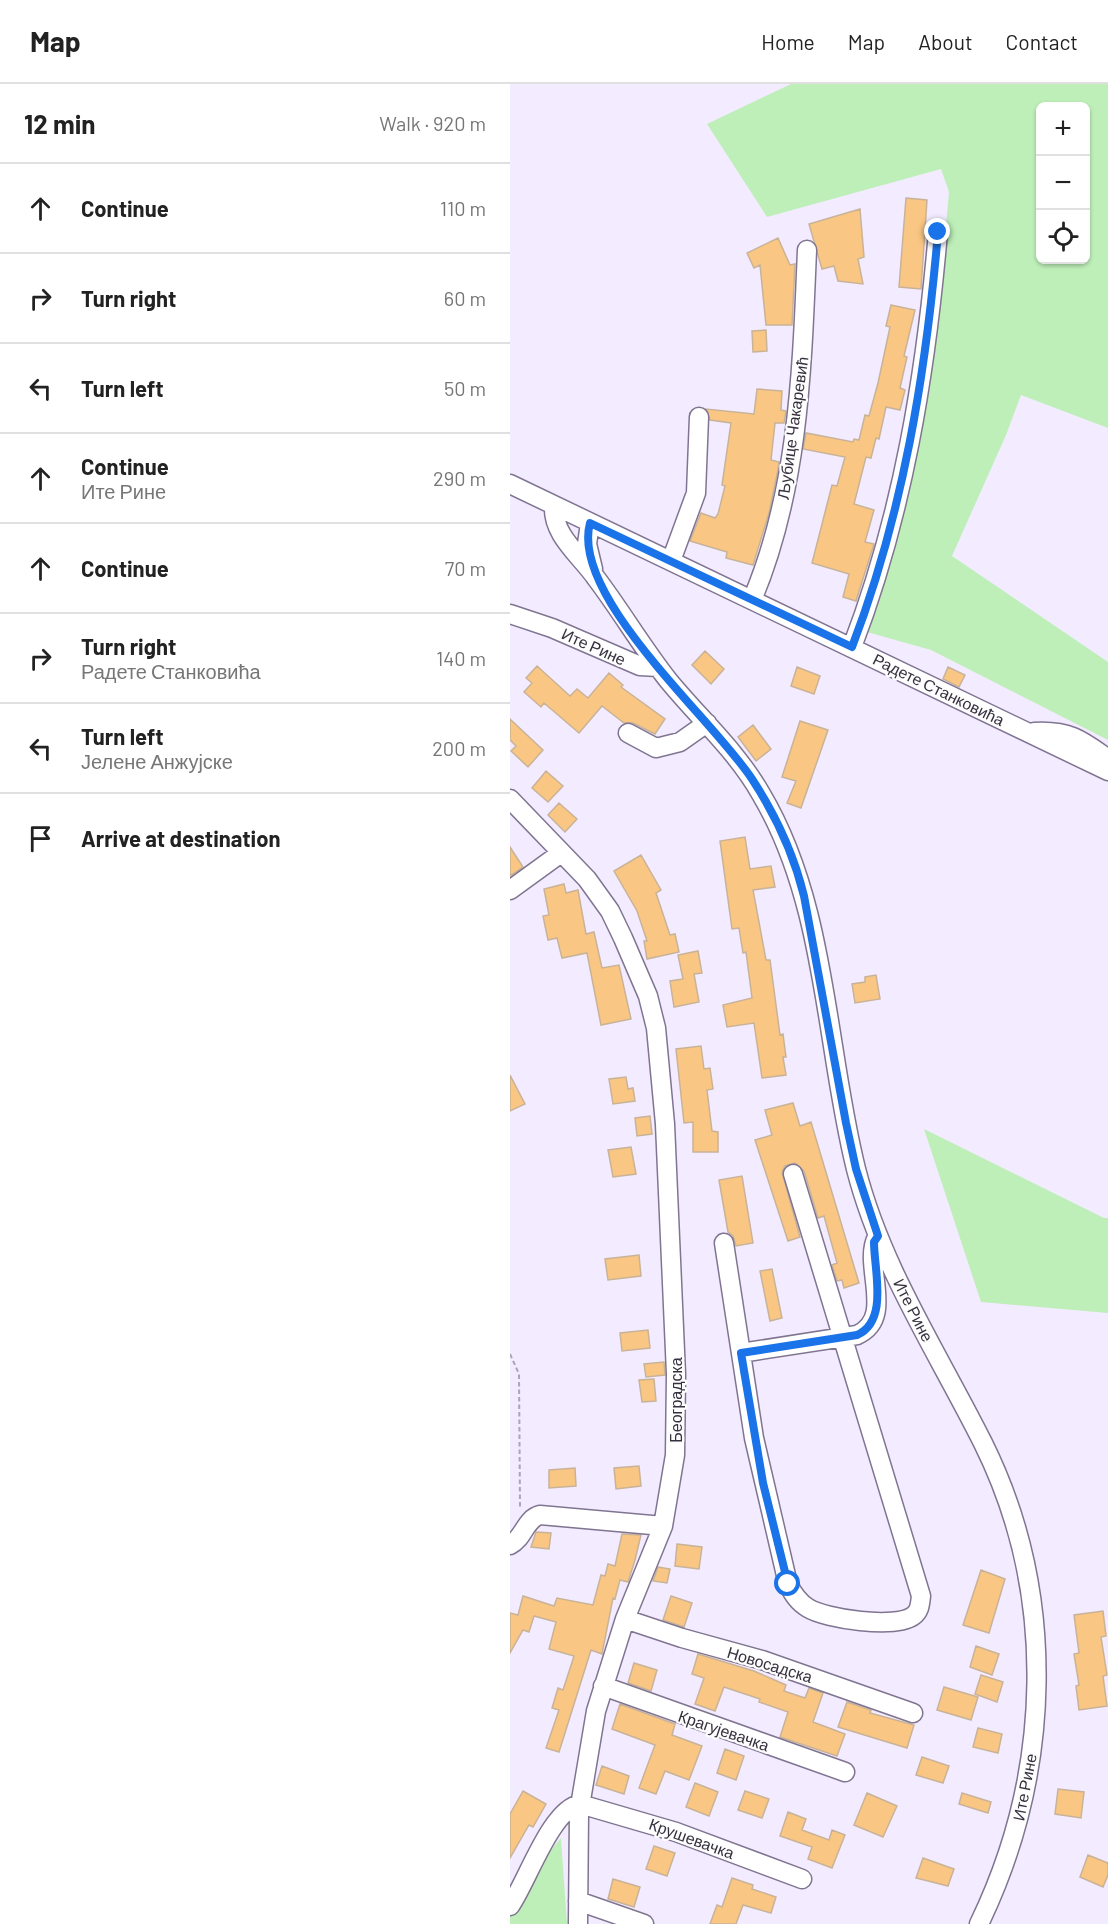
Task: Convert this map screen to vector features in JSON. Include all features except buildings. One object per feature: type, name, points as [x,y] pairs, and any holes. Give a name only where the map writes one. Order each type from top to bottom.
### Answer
[{"type":"street","points":[[852,647],[884,557],[906,466],[918,396],[938,232]]},
{"type":"street","name":"Љубице Чакаревић","points":[[752,600],[770,556],[788,474],[800,390],[807,250]]},
{"type":"street","points":[[671,561],[696,493],[699,417]]},
{"type":"street","name":"Радете Станковића","points":[[510,484],[1108,771]]},
{"type":"street","points":[[554,506],[555,521],[559,531],[596,576],[658,667]]},
{"type":"street","points":[[590,523],[587,544],[596,576]]},
{"type":"street","name":"Ите Рине","points":[[510,614],[552,628],[640,666],[658,667],[729,747],[763,796],[800,880],[854,1157],[878,1236],[993,1465],[1020,1539],[1033,1612],[1037,1694],[1025,1794],[1008,1854],[979,1924]]},
{"type":"street","points":[[628,733],[656,748],[680,742],[707,723]]},
{"type":"street","points":[[1029,732],[1054,731],[1080,738],[1108,759]]},
{"type":"street","name":"Београдска","points":[[510,799],[517,818],[561,853],[587,879],[610,911],[623,938],[648,996],[656,1028],[665,1124],[676,1374],[675,1455],[663,1526],[626,1619],[596,1711],[580,1804],[578,1924]]},
{"type":"street","points":[[510,890],[561,853]]},
{"type":"street","points":[[724,1243],[763,1483],[788,1584],[795,1597],[821,1615],[866,1621],[907,1620],[915,1615],[920,1607],[921,1596],[793,1174]]},
{"type":"street","points":[[741,1353],[844,1337],[867,1330],[873,1321],[876,1308],[874,1242],[878,1236]]},
{"type":"street","points":[[515,1541],[531,1520],[540,1515],[663,1526]]},
{"type":"street","name":"Новосадска","points":[[626,1619],[682,1638],[762,1660],[913,1713]]},
{"type":"street","name":"Крагујевачка","points":[[603,1686],[845,1772]]},
{"type":"street","points":[[510,1906],[516,1884],[554,1826],[569,1807],[580,1804]]},
{"type":"street","name":"Крушевачка","points":[[580,1804],[676,1832],[802,1879]]},
{"type":"street","points":[[578,1901],[644,1924]]},
{"type":"path","points":[[510,1354],[519,1374],[515,1541]]},
{"type":"green space","points":[[791,84],[1108,84],[1108,428],[1021,395],[1006,435],[952,556],[1108,662],[1108,740],[931,650],[867,632],[938,312],[949,192],[941,169],[767,217],[707,124]]},
{"type":"green space","points":[[924,1129],[1108,1218],[1108,1313],[981,1302]]},
{"type":"green space","points":[[561,1838],[567,1924],[510,1924],[510,1888],[516,1891]]},
{"type":"route","points":[[788,1584],[763,1483],[741,1353],[857,1335],[867,1330],[873,1321],[876,1308],[874,1242],[878,1236],[856,1169],[814,943],[800,880],[792,856],[773,815],[752,778],[718,734],[681,696],[658,667],[596,576],[587,544],[587,533],[590,523],[852,647],[884,557],[906,466],[918,396],[938,232]]}]
